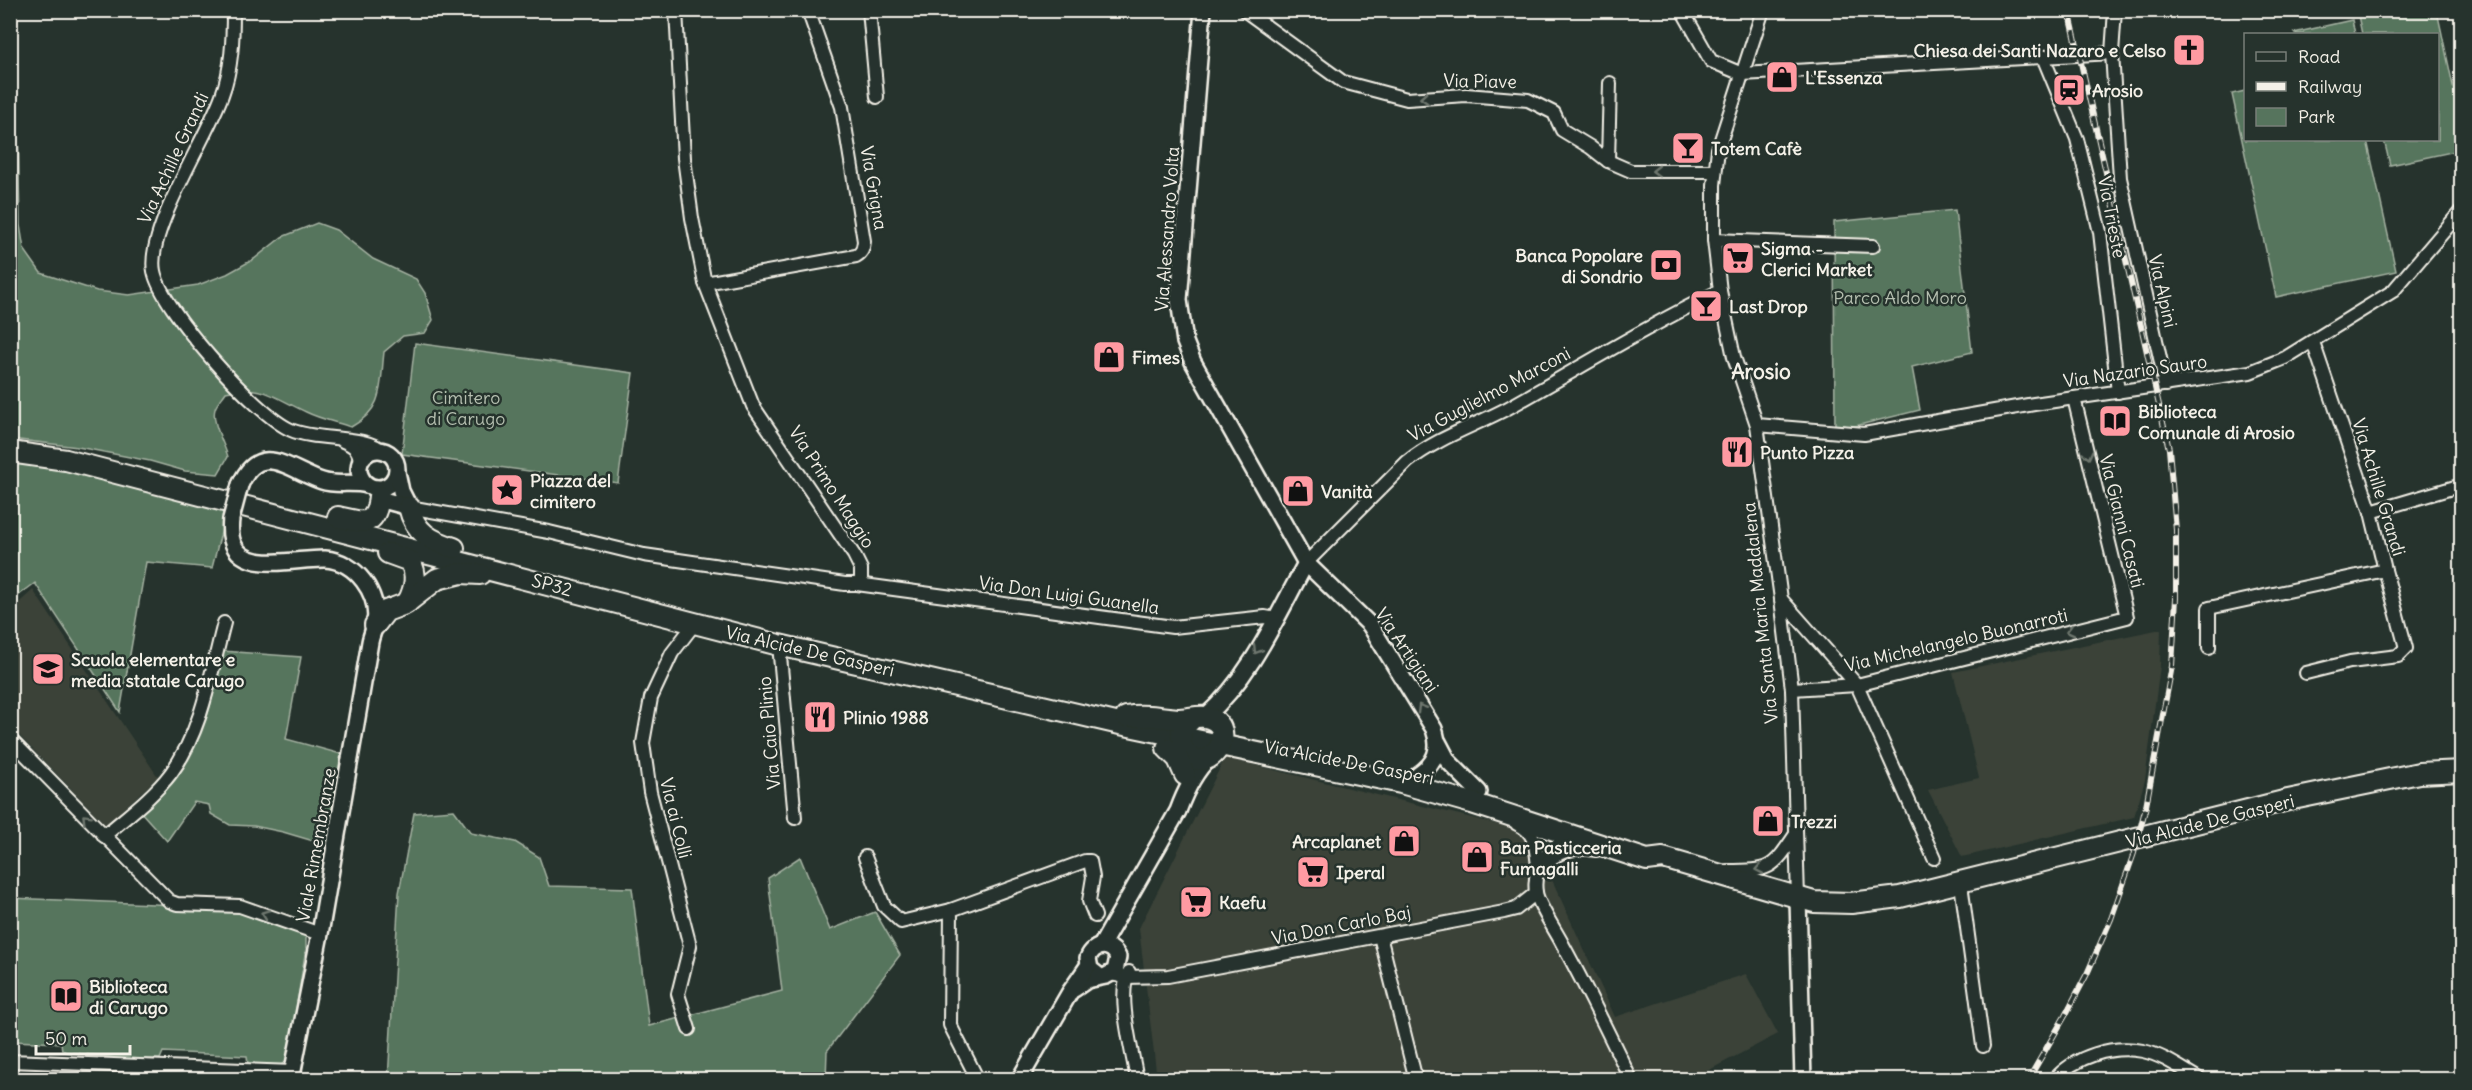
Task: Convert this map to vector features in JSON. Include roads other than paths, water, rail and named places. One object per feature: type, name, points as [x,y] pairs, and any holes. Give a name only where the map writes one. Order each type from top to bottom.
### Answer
[{"type":"main road","name":"SP32","points":[[10,452],[66,460],[597,597]]},
{"type":"main road","points":[[253,508],[268,504],[282,505],[363,522],[375,515],[365,481]]},
{"type":"main road","points":[[409,507],[412,519],[419,530],[434,542],[487,558],[497,563],[509,574]]},
{"type":"main road","points":[[288,517],[304,530],[410,561],[414,569],[415,580],[408,602]]},
{"type":"main road","points":[[375,625],[386,611],[408,602],[432,582],[451,575],[467,573],[491,576],[509,574]]},
{"type":"main road","name":"Via Alcide De Gasperi","points":[[597,597],[779,645],[1121,721],[1188,731],[1218,746],[1263,754],[1272,753],[1404,777],[1579,842],[1601,837],[1798,899],[1814,902],[1862,902],[1900,897],[1961,884],[2288,800],[2419,773],[2462,771]]},
{"type":"main road","points":[[1121,721],[1128,732],[1157,741],[1169,749],[1178,759],[1185,775]]},
{"type":"main road","points":[[1188,731],[1217,725],[1218,746]]},
{"type":"main road","name":"Via Alcide De Gasperi","points":[[1218,746],[1479,792],[1651,854]]},
{"type":"street","name":"Via Achille Grandi","points":[[233,10],[231,55],[225,88],[158,233],[153,270],[163,295],[183,324],[265,414],[276,422],[307,436],[365,441],[375,444],[382,451]]},
{"type":"street","name":"Via Primo Maggio","points":[[676,10],[683,148],[692,218],[705,283],[753,406],[854,555],[862,575],[857,584]]},
{"type":"street","name":"Via Grigna","points":[[705,283],[856,256],[863,248],[864,242],[842,107],[808,10]]},
{"type":"street","points":[[869,10],[877,97]]},
{"type":"street","name":"Via Alessandro Volta","points":[[1203,10],[1179,300],[1181,323],[1193,362],[1306,563]]},
{"type":"street","name":"Via Piave","points":[[1244,10],[1343,82],[1407,99],[1466,95],[1528,100],[1554,113],[1562,130],[1608,161],[1631,171],[1715,171]]},
{"type":"street","points":[[1682,10],[1711,61],[1742,74],[2112,53]]},
{"type":"street","name":"Via Santa Maria Maddalena","points":[[1763,10],[1718,149],[1715,171],[1714,240],[1720,291],[1734,357],[1757,425],[1792,689],[1803,1080]]},
{"type":"street","name":"Via Alpini","points":[[2115,10],[2112,53],[2120,178],[2166,385]]},
{"type":"street","name":"Via Trieste","points":[[2043,57],[2076,139],[2100,232],[2118,392]]},
{"type":"street","points":[[1608,161],[1610,83]]},
{"type":"street","name":"Via Nazario Sauro","points":[[1757,425],[1864,434],[2074,398],[2250,372],[2285,358],[2393,291],[2462,210]]},
{"type":"street","points":[[1714,240],[1873,246]]},
{"type":"street","name":"Via Guglielmo Marconi","points":[[1188,731],[1233,690],[1276,619],[1306,563],[1407,462],[1421,451],[1504,410],[1677,312],[1720,291]]},
{"type":"street","name":"Via Achille Grandi","points":[[2209,648],[2209,608],[2385,570],[2371,512],[2313,342]]},
{"type":"street","name":"Via Gianni Casati","points":[[2074,398],[2127,617]]},
{"type":"street","points":[[342,440],[357,448],[365,481],[390,503],[549,532],[644,555],[857,584]]},
{"type":"street","points":[[365,481],[366,455],[382,451],[395,461],[401,491],[409,507]]},
{"type":"street","points":[[375,625],[375,611],[369,590],[364,579],[356,572],[333,560],[273,563],[253,561],[235,546],[230,527],[231,519],[240,484],[249,468],[256,464],[270,461],[282,463],[330,483],[365,481],[387,485],[395,477],[396,472]]},
{"type":"street","points":[[2371,512],[2462,486]]},
{"type":"street","name":"Via Artigiani","points":[[1306,563],[1370,625],[1434,729],[1448,761],[1479,792]]},
{"type":"street","points":[[2306,674],[2350,662],[2398,656],[2406,648],[2385,570]]},
{"type":"street","name":"Via Don Luigi Guanella","points":[[857,584],[1173,627],[1265,617],[1276,619]]},
{"type":"street","points":[[1781,599],[1857,685],[1934,858]]},
{"type":"street","name":"Via Michelangelo Buonarroti","points":[[1792,689],[1857,685],[2127,617]]},
{"type":"street","points":[[104,836],[160,786],[181,757],[196,722],[224,622]]},
{"type":"street","name":"Via ai Colli","points":[[688,1029],[678,994],[690,946],[650,792],[642,743],[651,698],[672,653],[695,623]]},
{"type":"street","name":"Viale Rimembranze","points":[[292,1076],[320,934],[370,642],[375,625]]},
{"type":"street","name":"Via Caio Plinio","points":[[779,645],[795,818]]},
{"type":"street","points":[[1184,795],[1188,731]]},
{"type":"street","points":[[10,739],[169,901],[177,904],[240,906],[320,934]]},
{"type":"street","points":[[1409,779],[1430,766],[1437,752],[1438,742]]},
{"type":"street","points":[[1125,1008],[1110,966],[1116,920],[1179,811],[1184,795],[1200,768],[1218,746]]},
{"type":"street","name":"Via Alcide De Gasperi","points":[[1409,779],[1412,792],[1518,825],[1530,832],[1537,849],[1539,871]]},
{"type":"street","points":[[1707,871],[1766,869],[1778,861],[1796,834]]},
{"type":"street","points":[[1579,842],[1563,841],[1549,850],[1539,871],[1536,893],[1597,1007],[1631,1080]]},
{"type":"street","points":[[864,857],[884,906],[901,922],[951,910],[1085,861],[1090,861],[1093,868],[1089,901],[1095,916]]},
{"type":"street","points":[[1961,884],[1983,1046]]},
{"type":"street","name":"Via Don Carlo Baj","points":[[1110,966],[1147,976],[1168,976],[1504,912],[1516,909],[1536,893]]},
{"type":"street","points":[[951,910],[950,1025],[978,1080]]},
{"type":"street","points":[[1380,936],[1416,1080]]},
{"type":"street","points":[[1019,1080],[1070,992],[1110,966]]},
{"type":"street","points":[[1110,966],[1125,1008],[1137,1080]]},
{"type":"street","points":[[2054,1080],[2067,1067],[2100,1052],[2117,1049],[2144,1051],[2201,1080]]},
{"type":"street","points":[[10,1061],[292,1076]]},
{"type":"railway","points":[[2028,1080],[2087,974],[2111,919],[2134,853],[2146,806],[2172,666],[2176,598],[2176,530],[2169,449],[2069,10]]},
{"type":"place","name":"Chiesa dei Santi Nazaro e Celso","points":[[2189,50]]},
{"type":"place","name":"L'Essenza","points":[[1782,77]]},
{"type":"place","name":"Arosio","points":[[2069,90]]},
{"type":"place","name":"Totem Cafè","points":[[1688,148]]},
{"type":"place","name":"Sigma - Clerici Market","points":[[1738,258]]},
{"type":"place","name":"Banca Popolare di Sondrio","points":[[1666,265]]},
{"type":"place","name":"Last Drop","points":[[1706,306]]},
{"type":"place","name":"Fimes","points":[[1109,357]]},
{"type":"place","name":"Biblioteca Comunale di Arosio","points":[[2115,421]]},
{"type":"place","name":"Punto Pizza","points":[[1737,452]]},
{"type":"place","name":"Piazza del cimitero","points":[[507,490]]},
{"type":"place","name":"Vanità","points":[[1298,491]]},
{"type":"place","name":"Scuola elementare e media statale Carugo","points":[[48,669]]},
{"type":"place","name":"Plinio 1988","points":[[820,717]]},
{"type":"place","name":"Trezzi","points":[[1768,821]]},
{"type":"place","name":"Arcaplanet","points":[[1404,841]]},
{"type":"place","name":"Bar Pasticceria Fumagalli","points":[[1477,857]]},
{"type":"place","name":"Iperal","points":[[1313,872]]},
{"type":"place","name":"Kaefu","points":[[1196,902]]},
{"type":"place","name":"Biblioteca di Carugo","points":[[66,996]]},
{"type":"district","name":"Arosio","points":[[1761,371]]},
{"type":"park label","name":"Parco Aldo Moro","points":[[1900,297]]},
{"type":"park label","name":"Cimitero di Carugo","points":[[466,407]]}]
